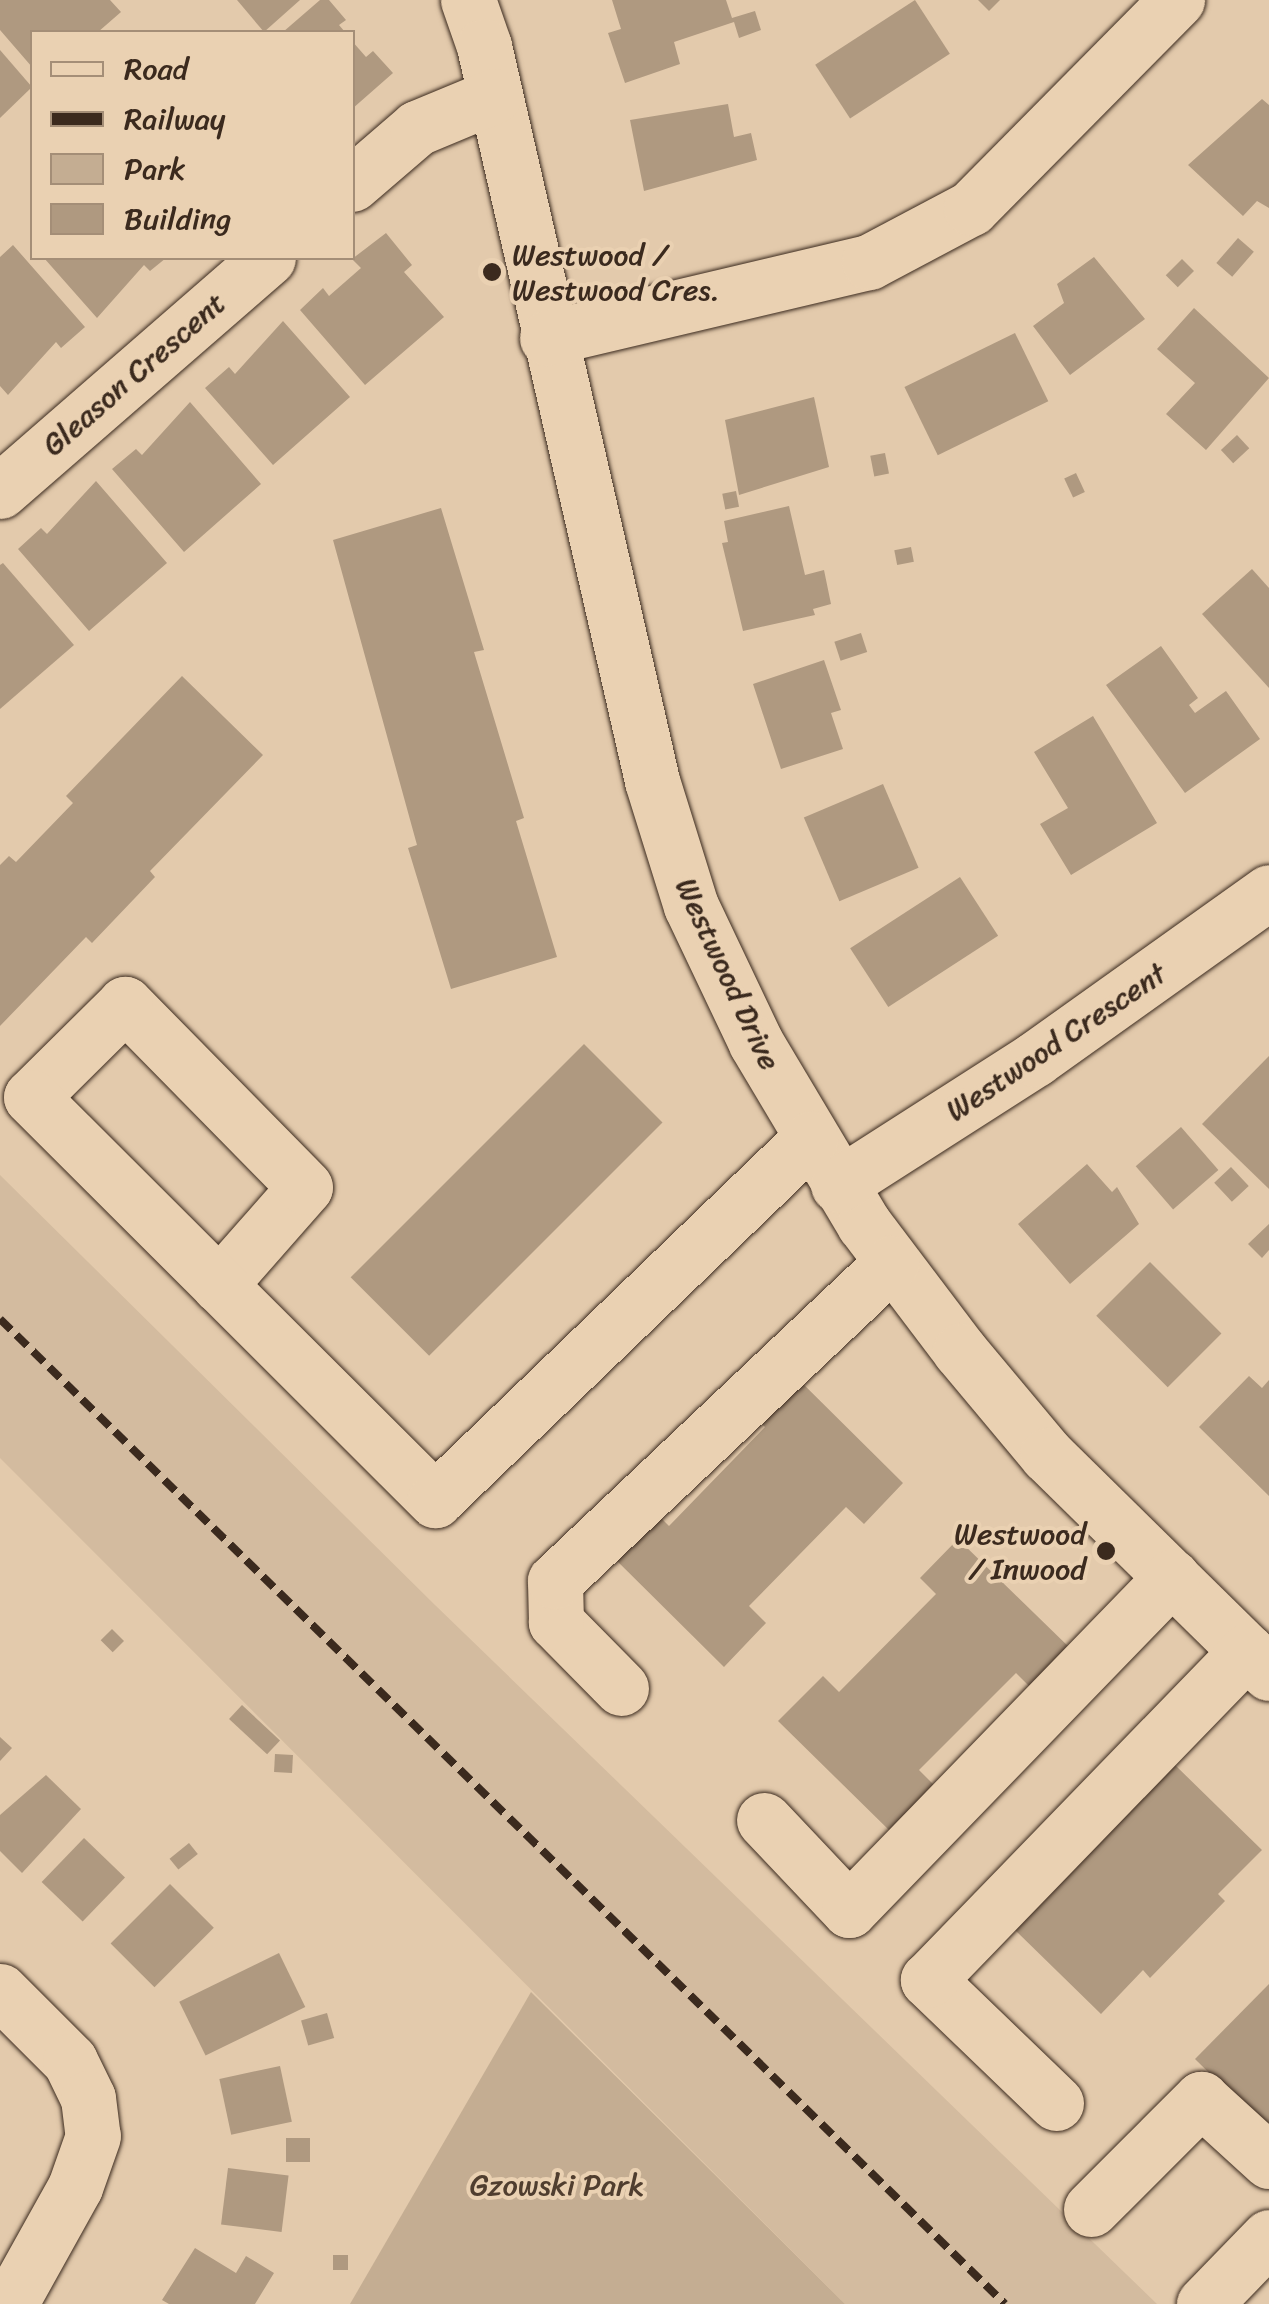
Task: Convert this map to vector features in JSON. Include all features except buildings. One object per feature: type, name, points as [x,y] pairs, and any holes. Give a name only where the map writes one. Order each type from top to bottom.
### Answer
[{"type":"street","name":"Westwood Drive","points":[[468,0],[494,96],[652,782],[691,906],[756,1043],[838,1185],[891,1263],[1047,1455],[1258,1662]]},
{"type":"street","points":[[547,338],[869,262],[972,208],[1177,0]]},
{"type":"street","points":[[355,181],[417,128],[494,96]]},
{"type":"street","name":"Gleason Crescent","points":[[0,491],[266,260]]},
{"type":"street","name":"Westwood Crescent","points":[[838,1185],[1036,1059],[1269,892]]},
{"type":"street","points":[[219,1284],[306,1187],[125,1004],[31,1097],[435,1500],[810,1138]]},
{"type":"street","points":[[621,1688],[556,1622],[555,1581],[891,1263]]},
{"type":"street","points":[[764,1820],[849,1910],[1172,1577]]},
{"type":"street","points":[[1056,2103],[928,1980],[1258,1662]]},
{"type":"street","points":[[0,1991],[70,2061],[88,2098],[93,2136],[75,2187],[10,2304]]},
{"type":"street","points":[[1090,2209],[1201,2099],[1269,2162]]},
{"type":"street","points":[[1204,2304],[1269,2236]]},
{"type":"shaded area","points":[[0,1175],[435,1605],[1157,2304],[845,2304],[0,1458]]},
{"type":"green space","name":"Gzowski Park","points":[[531,1992],[845,2304],[350,2304]]},
{"type":"railway","points":[[0,1319],[1005,2304]]},
{"type":"place","name":"Westwood / Westwood Cres.","points":[[492,272]]},
{"type":"place","name":"Westwood / Inwood","points":[[1106,1551]]}]
